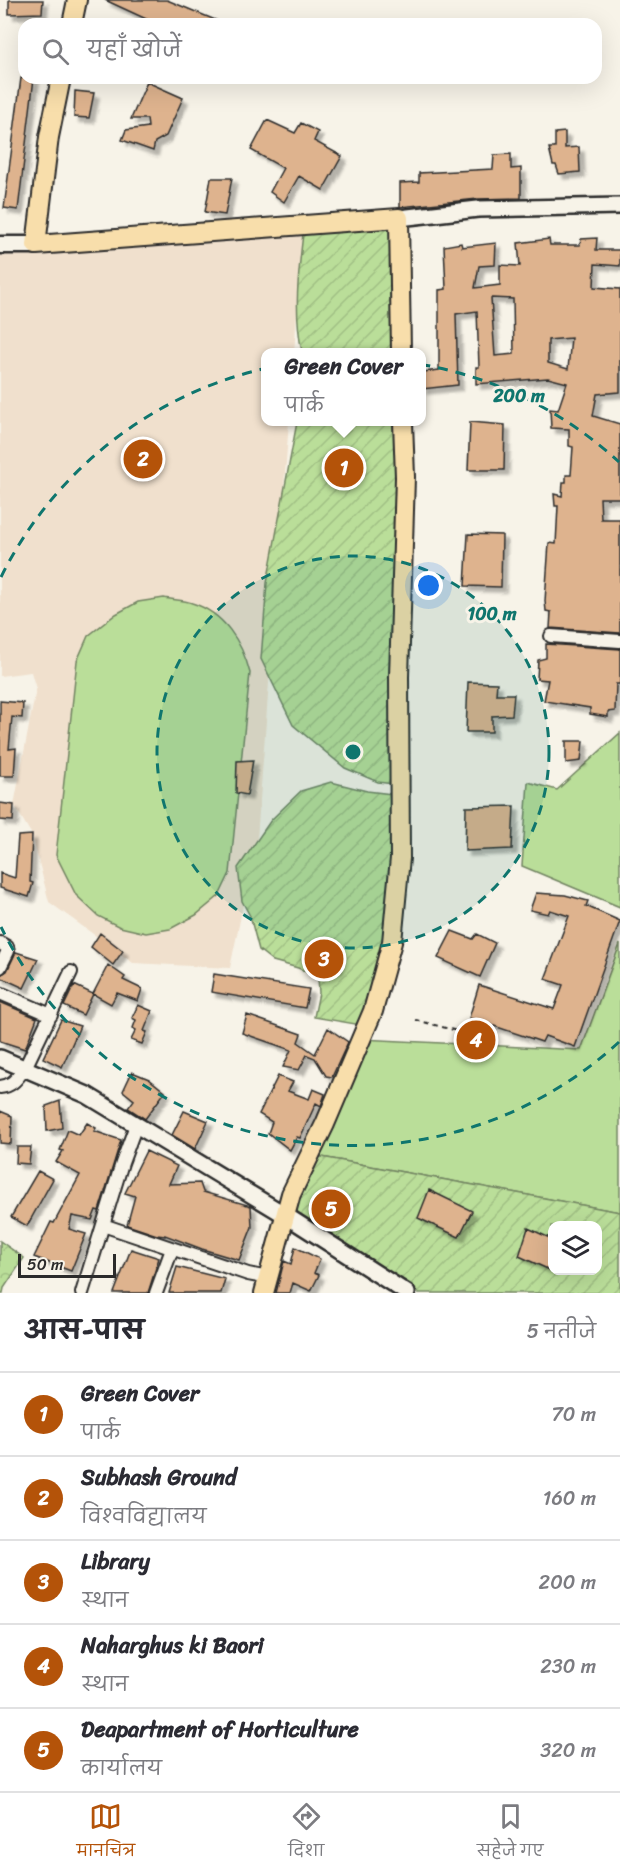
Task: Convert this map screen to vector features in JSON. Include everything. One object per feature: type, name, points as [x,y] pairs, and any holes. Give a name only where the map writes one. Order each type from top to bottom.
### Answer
[{"type":"main road","points":[[73,18],[77,0]]},
{"type":"main road","points":[[36,245],[50,137],[60,84]]},
{"type":"main road","points":[[0,245],[36,245],[399,218],[401,348]]},
{"type":"main road","points":[[266,1286],[291,1194],[326,1124],[373,1011],[392,942],[400,858],[399,677],[405,477],[404,426]]},
{"type":"street","points":[[399,218],[478,209],[620,206]]},
{"type":"street","points":[[551,636],[620,641]]},
{"type":"street","points":[[0,943],[7,947],[8,951],[0,967]]},
{"type":"street","points":[[0,1087],[14,1082],[25,1068],[71,972]]},
{"type":"street","points":[[0,993],[51,1015]]},
{"type":"street","points":[[0,1058],[87,1095],[285,1215],[406,1293]]},
{"type":"street","points":[[82,1293],[136,1125]]},
{"type":"street","points":[[102,1225],[248,1274],[266,1286]]},
{"type":"street","points":[[156,1293],[172,1249]]},
{"type":"path","points":[[416,1020],[472,1035]]},
{"type":"shaded area","points":[[304,225],[294,348],[261,348],[261,426],[289,426],[257,839],[230,968],[133,963],[49,902],[32,835],[14,805],[36,689],[31,672],[0,676],[0,247]]},
{"type":"green space","points":[[399,218],[399,348],[301,348],[297,304],[304,225]]},
{"type":"green space","points":[[296,426],[399,426],[400,785],[378,782],[345,768],[293,725],[261,659],[267,583]]},
{"type":"green space","points":[[164,598],[192,603],[222,621],[237,640],[250,673],[230,873],[219,896],[196,915],[170,929],[146,933],[120,927],[98,916],[76,895],[56,855],[77,661],[88,636],[116,614],[138,602]]},
{"type":"green space","points":[[620,733],[620,907],[522,866],[528,782],[557,790]]},
{"type":"green space","points":[[331,782],[367,791],[400,795],[400,858],[367,1026],[314,1017],[319,993],[318,977],[273,961],[259,950],[250,916],[242,901],[238,868],[271,820],[301,791]]},
{"type":"green space","points":[[620,944],[620,1212],[311,1155],[361,1039],[581,1050]]},
{"type":"green space","points":[[311,1155],[620,1212],[620,1293],[407,1293],[285,1215]]},
{"type":"green space","points":[[0,1241],[24,1258],[3,1293],[0,1293]]},
{"type":"building","points":[[9,0],[43,0],[42,13],[9,14]]},
{"type":"building","points":[[105,0],[167,0],[210,18],[144,18]]},
{"type":"building","points":[[20,84],[33,84],[18,210],[4,208]]},
{"type":"building","points":[[146,84],[152,84],[183,98],[166,136],[155,142],[153,151],[122,140],[126,130],[148,127],[147,119],[131,119]]},
{"type":"building","points":[[75,91],[94,93],[89,118],[74,117]]},
{"type":"building","points":[[267,120],[295,133],[301,123],[318,132],[314,141],[342,156],[323,190],[299,176],[284,202],[270,192],[283,168],[251,150]]},
{"type":"building","points":[[565,132],[565,148],[579,147],[580,172],[559,174],[556,165],[553,165],[549,148],[555,148],[555,133]]},
{"type":"building","points":[[511,154],[511,169],[521,168],[521,198],[478,199],[400,207],[400,183],[419,182],[419,173],[493,169],[494,155]]},
{"type":"building","points":[[211,178],[232,178],[225,215],[205,212]]},
{"type":"building","points":[[597,238],[596,250],[620,250],[620,266],[595,264],[594,287],[620,289],[620,392],[597,394],[593,416],[620,424],[620,498],[600,498],[601,519],[620,519],[620,633],[550,628],[551,612],[546,611],[549,543],[556,544],[558,506],[555,506],[554,494],[562,496],[566,475],[571,475],[573,447],[569,446],[569,429],[551,428],[550,409],[558,410],[567,383],[548,378],[476,384],[476,367],[479,367],[477,311],[456,314],[458,385],[426,389],[426,372],[439,370],[439,290],[446,289],[444,246],[461,243],[462,247],[496,243],[495,265],[479,266],[475,288],[500,285],[500,265],[520,266],[518,243],[549,239],[550,245],[580,245],[581,239]],"holes":[[[491,298],[513,299],[514,354],[495,356]],[[571,338],[568,369],[548,363],[548,340]]]},
{"type":"building","points":[[470,422],[505,425],[504,470],[468,470]]},
{"type":"building","points":[[468,534],[502,535],[501,587],[465,586]]},
{"type":"building","points":[[546,644],[620,649],[620,684],[616,684],[615,711],[608,712],[608,717],[590,714],[590,708],[544,701],[548,680],[537,679],[538,660],[546,658]]},
{"type":"building","points":[[468,682],[497,683],[496,694],[514,694],[512,715],[492,716],[492,732],[466,732]]},
{"type":"building","points":[[0,701],[23,703],[22,718],[12,717],[9,749],[16,748],[14,776],[0,776]]},
{"type":"building","points":[[566,741],[583,741],[581,761],[566,763]]},
{"type":"building","points":[[253,760],[247,795],[236,793],[237,761]]},
{"type":"building","points":[[0,803],[14,805],[13,821],[0,820]]},
{"type":"building","points":[[514,806],[512,849],[465,851],[466,807]]},
{"type":"building","points":[[32,835],[30,882],[33,883],[29,897],[0,888],[0,873],[15,878],[18,836]]},
{"type":"building","points":[[536,893],[565,895],[588,901],[586,906],[620,921],[575,1047],[545,1036],[542,1042],[485,1023],[478,1050],[469,1047],[476,1020],[469,1018],[479,985],[554,1009],[563,985],[545,979],[569,916],[550,910],[548,914],[530,910]]},
{"type":"building","points":[[452,931],[473,939],[477,934],[495,943],[480,977],[438,958]]},
{"type":"building","points":[[100,933],[123,951],[113,965],[91,947]]},
{"type":"building","points":[[313,949],[339,951],[337,968],[313,966],[310,956]]},
{"type":"building","points":[[16,952],[38,959],[24,988],[0,977],[7,971]]},
{"type":"building","points":[[108,965],[125,977],[123,980],[142,989],[138,1001],[117,993],[111,1004],[93,994]]},
{"type":"building","points":[[214,974],[309,989],[305,1008],[211,992]]},
{"type":"building","points":[[74,985],[93,994],[83,1015],[64,1006]]},
{"type":"building","points":[[0,1002],[37,1018],[25,1049],[0,1041]]},
{"type":"building","points":[[138,1005],[152,1011],[144,1031],[147,1032],[142,1044],[131,1040],[136,1030],[133,1028],[136,1020],[132,1018]]},
{"type":"building","points":[[247,1015],[301,1034],[298,1042],[315,1054],[328,1028],[348,1042],[332,1077],[326,1076],[315,1058],[307,1055],[299,1070],[283,1067],[291,1050],[242,1033]]},
{"type":"building","points":[[61,1020],[80,1026],[62,1067],[43,1058]]},
{"type":"building","points":[[132,1072],[149,1079],[165,1092],[145,1119],[128,1108],[134,1100],[123,1091]]},
{"type":"building","points":[[278,1076],[293,1082],[288,1091],[309,1099],[313,1089],[325,1094],[321,1106],[316,1103],[300,1138],[297,1137],[290,1150],[268,1133],[272,1122],[259,1114]]},
{"type":"building","points":[[60,1101],[62,1128],[47,1131],[46,1106]]},
{"type":"building","points":[[0,1111],[12,1116],[11,1144],[0,1143]]},
{"type":"building","points":[[184,1111],[208,1121],[195,1149],[172,1135]]},
{"type":"building","points":[[87,1123],[96,1128],[94,1131],[121,1140],[99,1211],[96,1210],[92,1220],[72,1216],[69,1229],[86,1234],[71,1271],[34,1257],[51,1222],[54,1223],[80,1175],[56,1162],[63,1151],[60,1150],[68,1130],[79,1135]]},
{"type":"building","points":[[17,1147],[31,1147],[29,1164],[16,1163]]},
{"type":"building","points":[[146,1151],[177,1166],[169,1184],[200,1183],[203,1192],[251,1206],[252,1227],[239,1260],[127,1225],[135,1196],[125,1193]]},
{"type":"building","points":[[38,1171],[53,1179],[27,1226],[11,1217]]},
{"type":"building","points":[[429,1190],[472,1211],[459,1237],[418,1218]]},
{"type":"building","points":[[327,1194],[345,1204],[334,1224],[317,1215]]},
{"type":"building","points":[[528,1228],[548,1237],[548,1269],[519,1256]]},
{"type":"building","points":[[295,1247],[320,1259],[314,1273],[319,1275],[311,1291],[293,1283],[290,1293],[276,1293],[284,1261],[291,1264]]},
{"type":"building","points":[[131,1249],[159,1258],[148,1293],[114,1293]]},
{"type":"building","points":[[177,1267],[225,1279],[221,1293],[169,1293]]},
{"type":"place","name":"Subhash Ground","points":[[143,459]]},
{"type":"place","name":"Green Cover","points":[[344,468]]},
{"type":"place","name":"Library","points":[[324,959]]},
{"type":"place","name":"Naharghus ki Baori","points":[[476,1040]]},
{"type":"place","name":"Deapartment of Horticulture","points":[[331,1209]]}]
